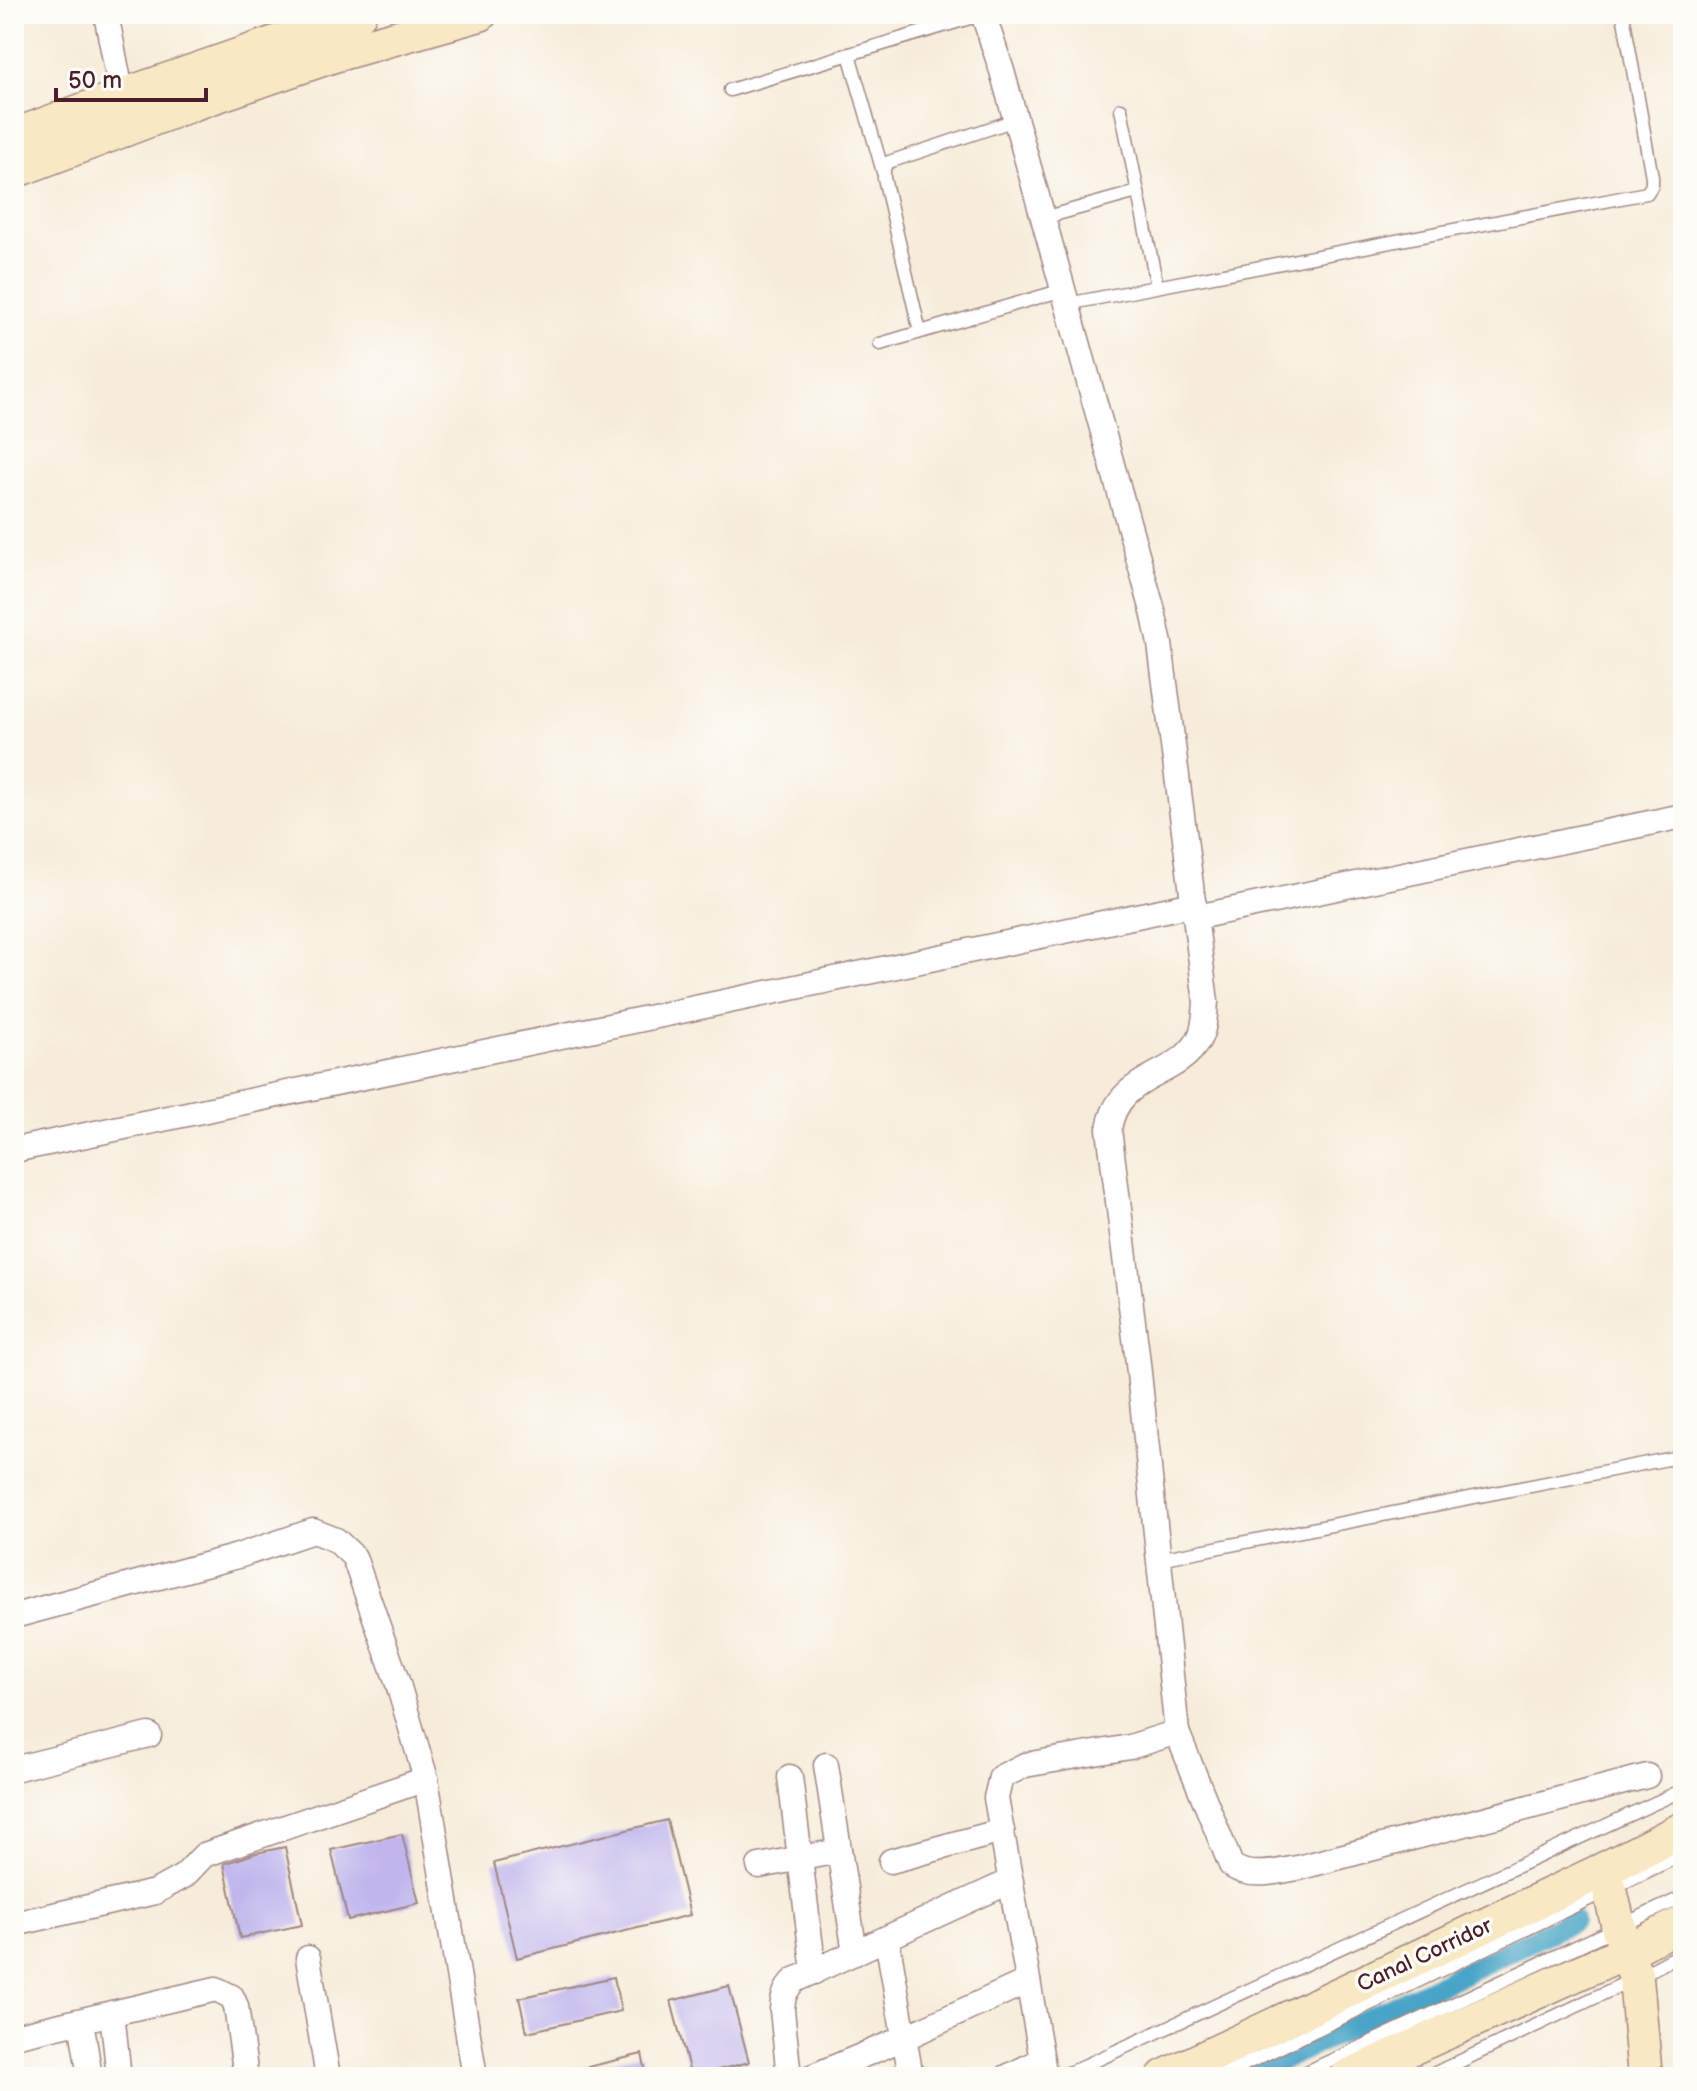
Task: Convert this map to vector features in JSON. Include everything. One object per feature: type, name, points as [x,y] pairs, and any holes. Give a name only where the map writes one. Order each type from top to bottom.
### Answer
[{"type":"street","points":[[106,14],[122,96]]},
{"type":"street","points":[[14,136],[359,14]]},
{"type":"street","points":[[14,171],[194,103],[334,55],[480,14]]},
{"type":"street","points":[[983,14],[1157,628],[1206,1002],[1200,1038],[1183,1057],[1126,1092],[1116,1104],[1109,1129],[1137,1354],[1177,1732],[1231,1865],[1240,1872],[1302,1867],[1647,1776]]},
{"type":"street","points":[[14,1150],[1195,910],[1683,816]]},
{"type":"street","points":[[14,1616],[238,1556],[313,1531],[336,1540],[354,1557],[398,1684],[426,1779],[475,2077]]},
{"type":"street","points":[[1007,2077],[1043,2068],[996,1798],[1001,1777],[1025,1765],[1130,1747],[1177,1732]]},
{"type":"street","points":[[14,1769],[149,1735]]},
{"type":"street","points":[[826,1765],[855,1953]]},
{"type":"street","points":[[790,1777],[814,1972]]},
{"type":"street","points":[[14,1924],[155,1892],[184,1876],[204,1855],[426,1779]]},
{"type":"street","points":[[891,1861],[1002,1831]]},
{"type":"street","name":"Canal Corridor","points":[[1164,2077],[1607,1880],[1681,1842]]},
{"type":"street","points":[[759,1866],[839,1851]]},
{"type":"street","points":[[1607,1880],[1627,1952],[1645,2077]]},
{"type":"street","points":[[789,2077],[782,2010],[788,1986],[795,1980],[1011,1881]]},
{"type":"street","points":[[1347,2077],[1627,1952],[1683,1923]]},
{"type":"street","points":[[887,1939],[911,2077]]},
{"type":"street","points":[[308,1958],[328,2077]]},
{"type":"street","points":[[811,2077],[1028,1981]]},
{"type":"street","points":[[14,2036],[216,1989],[232,1997],[236,2006],[246,2077]]},
{"type":"street","points":[[112,2013],[119,2077]]},
{"type":"street","points":[[81,2021],[90,2077]]},
{"type":"lane","points":[[730,90],[983,14]]},
{"type":"lane","points":[[880,344],[1065,297],[1157,286],[1647,193],[1652,177],[1623,14]]},
{"type":"lane","points":[[849,54],[883,172],[920,332]]},
{"type":"lane","points":[[1121,109],[1157,286]]},
{"type":"lane","points":[[883,172],[889,162],[1015,120]]},
{"type":"lane","points":[[1043,218],[1137,192]]},
{"type":"lane","points":[[1159,1559],[1683,1456]]},
{"type":"lane","points":[[1060,2077],[1683,1790]]},
{"type":"lane","points":[[1218,2077],[1607,1880]]},
{"type":"lane","points":[[1427,2077],[1627,1952],[1683,1897]]},
{"type":"lane","points":[[1296,2077],[1627,1952],[1683,1953]]},
{"type":"building","points":[[667,1820],[690,1915],[517,1958],[494,1863]]},
{"type":"building","points":[[402,1834],[419,1903],[348,1920],[331,1850]]},
{"type":"building","points":[[285,1847],[302,1925],[240,1938],[224,1864]]},
{"type":"building","points":[[614,1977],[621,2011],[527,2032],[519,1998]]},
{"type":"building","points":[[729,1986],[749,2062],[691,2077],[671,2001]]},
{"type":"building","points":[[642,2054],[647,2077],[571,2077],[571,2071]]},
{"type":"waterway","points":[[1246,2077],[1572,1921]]}]
